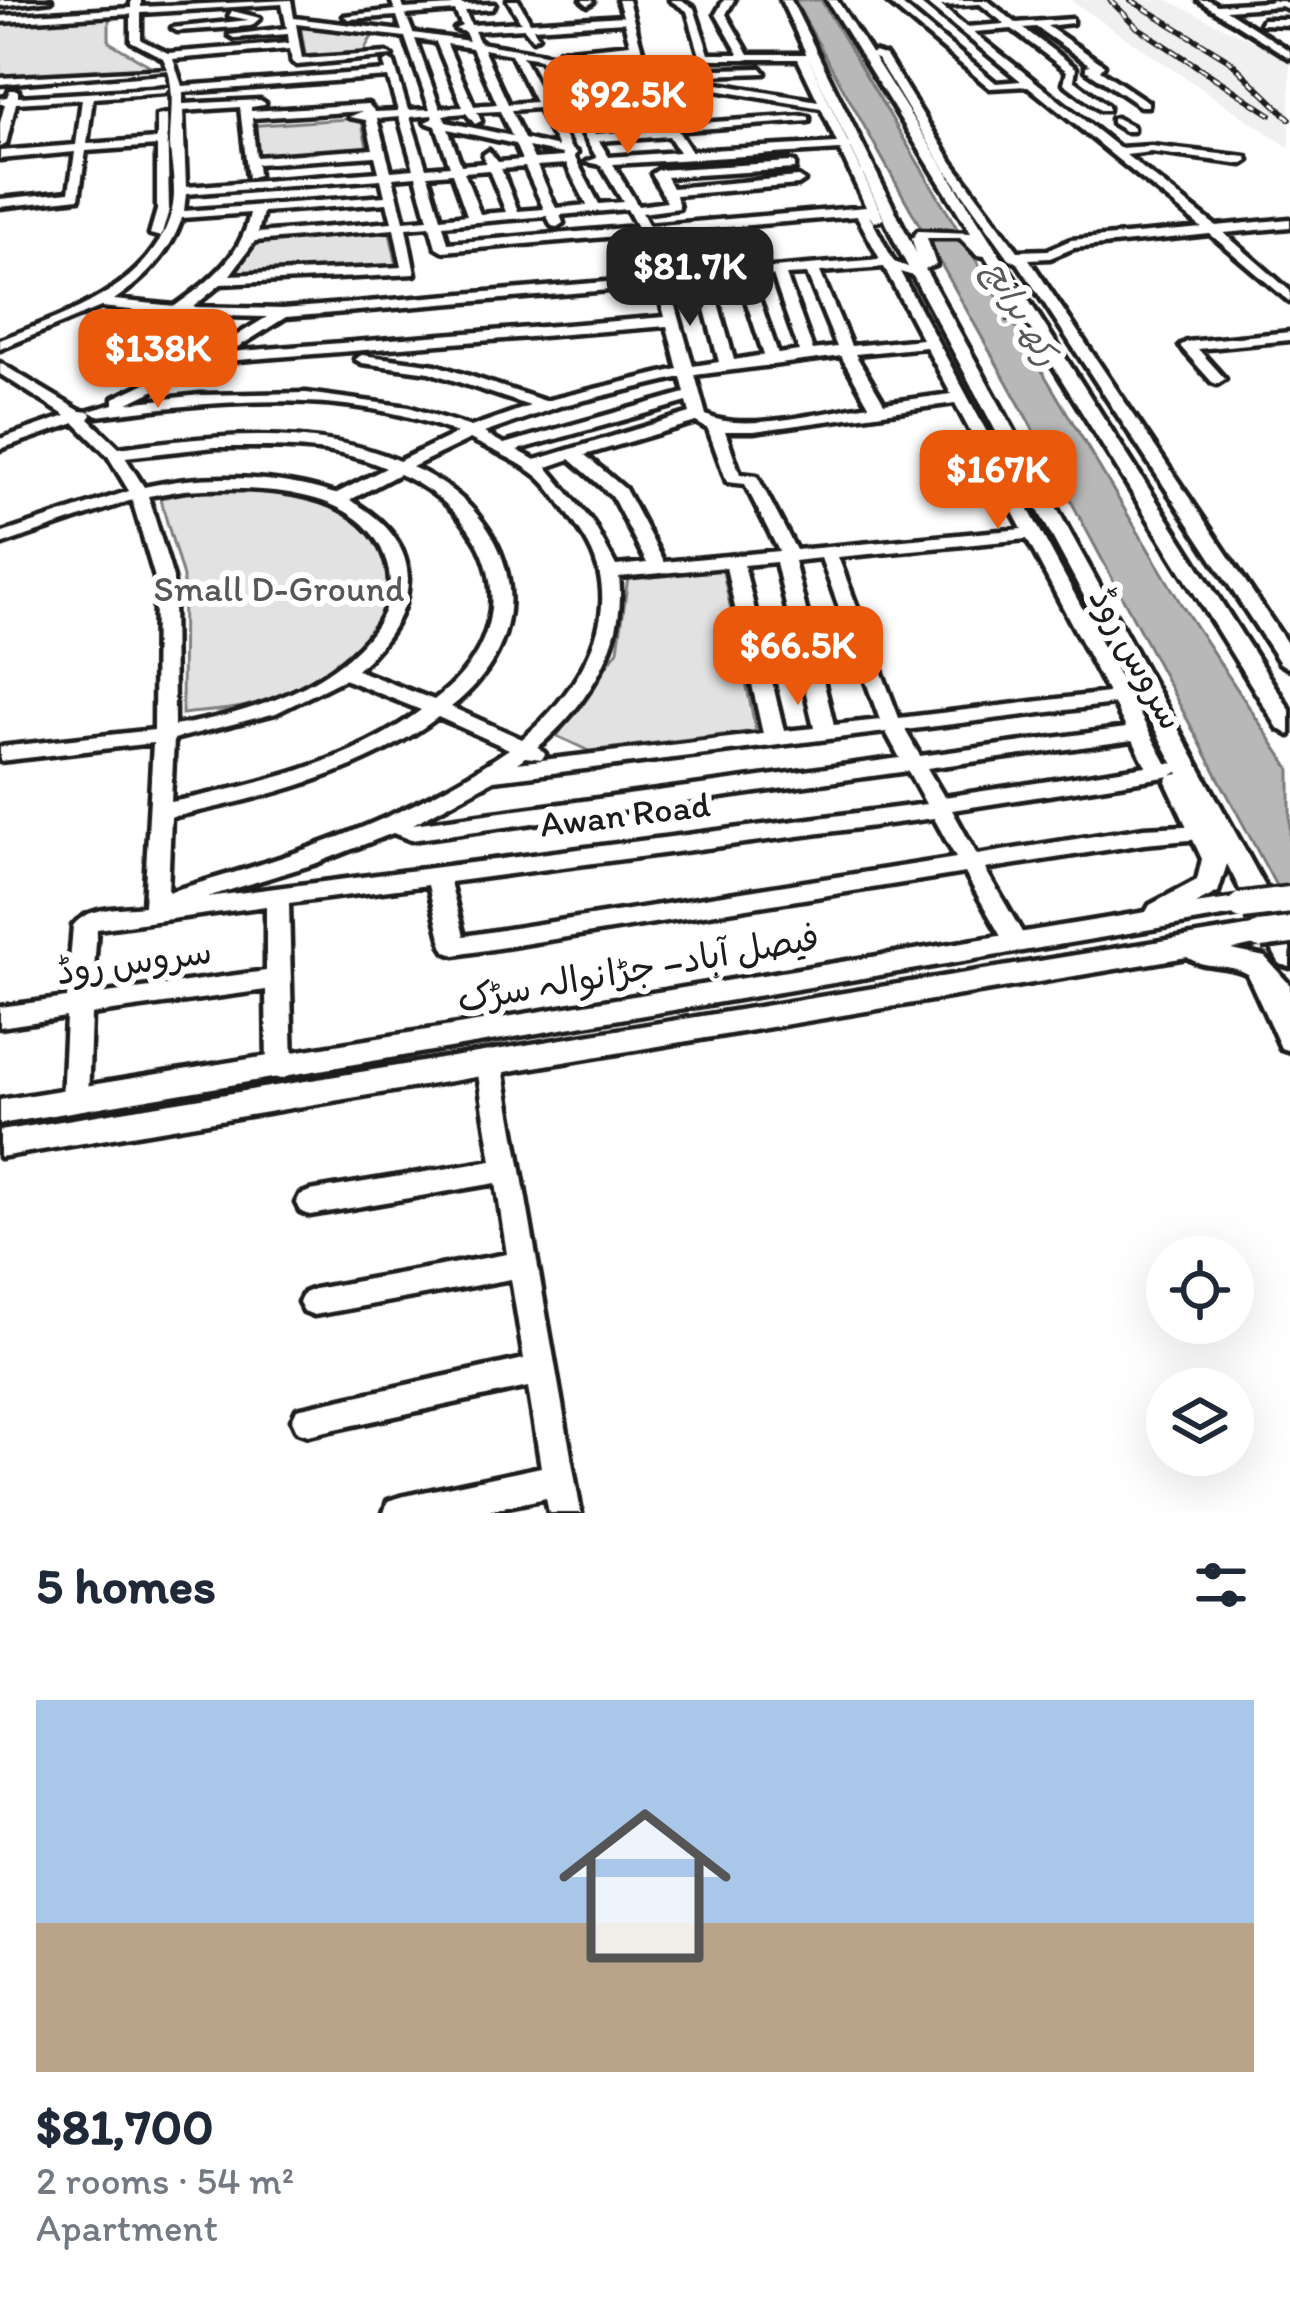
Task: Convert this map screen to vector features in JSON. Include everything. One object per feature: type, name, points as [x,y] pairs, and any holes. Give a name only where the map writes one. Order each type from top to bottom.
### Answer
[{"type":"main road","points":[[775,0],[870,168],[908,222],[921,230],[957,229],[970,237],[1033,314]]},
{"type":"main road","points":[[786,0],[808,61]]},
{"type":"main road","points":[[832,0],[1290,728]]},
{"type":"main road","points":[[841,0],[881,76]]},
{"type":"main road","points":[[937,167],[962,222],[957,229]]},
{"type":"main road","points":[[870,168],[906,248],[1290,957]]},
{"type":"main road","points":[[921,230],[919,239],[946,315]]},
{"type":"main road","points":[[1123,463],[1290,699]]},
{"type":"main road","points":[[1032,477],[1125,702],[1204,833],[1214,859],[1209,885],[1139,938]]},
{"type":"main road","name":"فیصل آباد– جڑانوالہ سڑک","points":[[0,1144],[489,1062],[1139,938],[1242,906],[1290,900]]},
{"type":"main road","name":"فیصل آباد– جڑانوالہ سڑک","points":[[0,1112],[280,1069],[1015,940],[1139,938],[1257,950],[1290,931]]},
{"type":"main road","points":[[1257,950],[1290,1004]]},
{"type":"street","points":[[0,3],[46,0]]},
{"type":"street","points":[[396,0],[475,219]]},
{"type":"street","points":[[512,0],[524,20],[531,54],[529,78],[595,208]]},
{"type":"street","points":[[676,0],[691,10],[704,56],[808,61]]},
{"type":"street","points":[[729,0],[721,14],[746,57]]},
{"type":"street","points":[[1203,0],[1290,55]]},
{"type":"street","points":[[177,18],[286,1],[301,80]]},
{"type":"street","points":[[894,3],[982,1],[1072,70],[1118,66]]},
{"type":"street","points":[[177,18],[177,38],[491,3],[503,26],[568,99],[647,230],[669,280],[674,321],[694,395],[733,478],[752,480],[787,556],[825,733]]},
{"type":"street","points":[[894,3],[994,86],[1029,83]]},
{"type":"street","points":[[930,3],[1214,230],[1290,298]]},
{"type":"street","points":[[1216,8],[1283,3]]},
{"type":"street","points":[[457,4],[563,237]]},
{"type":"street","points":[[0,19],[136,5],[177,18],[251,23],[255,18],[244,13],[177,18]]},
{"type":"street","points":[[136,5],[136,41]]},
{"type":"street","points":[[121,6],[120,31],[165,63]]},
{"type":"street","points":[[408,33],[625,9],[645,83],[664,117],[679,129],[687,155]]},
{"type":"street","points":[[578,17],[599,49],[604,68]]},
{"type":"street","points":[[913,20],[948,17]]},
{"type":"street","points":[[964,30],[1064,18],[1004,18]]},
{"type":"street","points":[[545,19],[566,51]]},
{"type":"street","points":[[1263,22],[1290,22]]},
{"type":"street","points":[[292,24],[408,33],[479,51],[531,54],[604,68],[645,83],[828,106]]},
{"type":"street","points":[[1037,24],[1144,104]]},
{"type":"street","points":[[379,30],[446,248],[868,211],[848,146],[808,61]]},
{"type":"street","points":[[440,39],[513,215]]},
{"type":"street","points":[[136,41],[157,40]]},
{"type":"street","points":[[0,341],[93,302],[154,263],[177,215],[178,108],[165,63],[136,41]]},
{"type":"street","points":[[0,81],[295,46]]},
{"type":"street","points":[[531,54],[635,46]]},
{"type":"street","points":[[6,100],[301,80],[391,70],[479,51]]},
{"type":"street","points":[[874,55],[882,58],[947,164],[1014,255],[1023,260],[1288,657]]},
{"type":"street","points":[[669,73],[808,61]]},
{"type":"street","points":[[297,62],[391,70],[425,85],[529,78]]},
{"type":"street","points":[[973,69],[1007,66]]},
{"type":"street","points":[[1072,70],[1068,81],[1151,149]]},
{"type":"street","points":[[0,144],[6,100],[18,80]]},
{"type":"street","points":[[438,118],[469,110],[542,105],[645,83]]},
{"type":"street","points":[[93,302],[134,267],[154,238],[163,210],[161,142],[172,90]]},
{"type":"street","points":[[0,203],[76,195],[88,95]]},
{"type":"street","points":[[245,114],[327,98]]},
{"type":"street","points":[[178,108],[245,114],[364,106],[419,304]]},
{"type":"street","points":[[725,111],[736,123]]},
{"type":"street","points":[[245,114],[253,184]]},
{"type":"street","points":[[369,116],[438,118],[569,158]]},
{"type":"street","points":[[581,124],[664,117]]},
{"type":"street","points":[[590,138],[806,119]]},
{"type":"street","points":[[1081,124],[1116,121]]},
{"type":"street","points":[[0,155],[161,142]]},
{"type":"street","points":[[180,191],[569,158],[602,161],[848,146]]},
{"type":"street","points":[[784,149],[810,208],[827,215]]},
{"type":"street","points":[[1116,152],[1151,149],[1242,160]]},
{"type":"street","points":[[250,161],[379,152]]},
{"type":"street","points":[[648,158],[671,197]]},
{"type":"street","points":[[658,174],[791,166]]},
{"type":"street","points":[[250,236],[633,207],[671,197],[798,182]]},
{"type":"street","points":[[671,197],[731,197]]},
{"type":"street","points":[[177,215],[392,200]]},
{"type":"street","points":[[178,311],[219,280],[250,236],[257,209]]},
{"type":"street","name":"سروس روڈ","points":[[868,211],[871,236],[927,343],[1125,702],[1135,733],[1165,770]]},
{"type":"street","points":[[1014,255],[1060,250],[1071,244],[1290,223]]},
{"type":"street","points":[[885,263],[906,248]]},
{"type":"street","points":[[93,302],[178,311],[283,313],[885,263],[920,274]]},
{"type":"street","points":[[812,268],[846,351],[879,409]]},
{"type":"street","points":[[219,280],[410,271]]},
{"type":"street","points":[[778,271],[807,353]]},
{"type":"street","points":[[744,274],[772,358]]},
{"type":"street","points":[[704,278],[727,363]]},
{"type":"street","points":[[0,444],[87,414],[210,358],[283,313]]},
{"type":"street","points":[[210,358],[674,321]]},
{"type":"street","points":[[1217,379],[1187,346],[1290,336]]},
{"type":"street","points":[[337,500],[474,432],[547,406],[727,363],[927,343]]},
{"type":"street","points":[[300,353],[431,368],[547,406]]},
{"type":"street","points":[[0,367],[87,414],[140,494],[164,578],[164,732],[155,909],[392,825],[527,747],[587,681],[612,623],[610,572],[592,532],[544,473],[474,432],[399,411],[330,399],[249,395],[87,414]]},
{"type":"street","points":[[503,449],[694,395]]},
{"type":"street","points":[[532,466],[682,418],[754,426],[957,398]]},
{"type":"street","points":[[115,453],[169,445],[291,441],[398,467],[440,489],[471,515],[506,587],[499,629],[476,670],[433,709],[377,745],[294,781],[160,812]]},
{"type":"street","points":[[573,453],[619,493],[658,568]]},
{"type":"street","points":[[0,540],[140,494],[205,484],[281,488],[337,500],[369,520],[397,554],[404,587],[386,630],[342,671],[304,694],[240,719],[0,754]]},
{"type":"street","points":[[610,572],[1029,534]]},
{"type":"street","points":[[828,554],[892,725],[1015,940]]},
{"type":"street","points":[[734,561],[775,739]]},
{"type":"street","points":[[342,671],[527,747],[549,766]]},
{"type":"street","points":[[487,774],[1125,702]]},
{"type":"street","points":[[392,825],[411,832],[1135,733]]},
{"type":"street","name":"Awan Road","points":[[82,1003],[78,984],[86,923],[155,909],[277,897],[941,808],[953,801],[1165,770]]},
{"type":"street","points":[[437,875],[455,946],[1144,836],[1204,833]]},
{"type":"street","points":[[277,897],[280,1069]]},
{"type":"street","points":[[1257,950],[1290,1041]]},
{"type":"street","name":"سروس روڈ","points":[[0,1017],[277,979]]},
{"type":"street","points":[[74,1100],[82,1003]]},
{"type":"street","points":[[489,1062],[565,1513]]},
{"type":"street","points":[[310,1203],[507,1170]]},
{"type":"street","points":[[314,1302],[523,1264]]},
{"type":"street","points":[[308,1420],[541,1370]]},
{"type":"street","points":[[400,1513],[559,1479]]},
{"type":"shaded area","points":[[794,0],[821,0],[1181,604],[1290,769],[1290,912],[1023,411]]},
{"type":"shaded area","points":[[1070,0],[1167,0],[1290,59],[1290,148]]},
{"type":"green space","points":[[109,14],[109,42],[154,68],[0,77],[0,20]]},
{"type":"green space","points":[[300,24],[373,34],[362,55],[306,59]]},
{"type":"green space","points":[[361,118],[368,152],[250,160],[246,126]]},
{"type":"green space","points":[[389,229],[398,270],[232,276],[258,238]]},
{"type":"green space","name":"Small D-Ground","points":[[213,488],[310,497],[346,511],[368,525],[385,548],[391,592],[382,617],[366,639],[322,675],[246,706],[182,714],[183,577],[160,498]]},
{"type":"green space","points":[[722,567],[756,731],[589,751],[557,736],[618,650],[628,577]]},
{"type":"railway","points":[[1110,0],[1137,27],[1270,114]]},
{"type":"railway","points":[[1131,0],[1229,60],[1290,119]]},
{"type":"water label","name":"رکھ برانچ","points":[[1022,313]]}]
